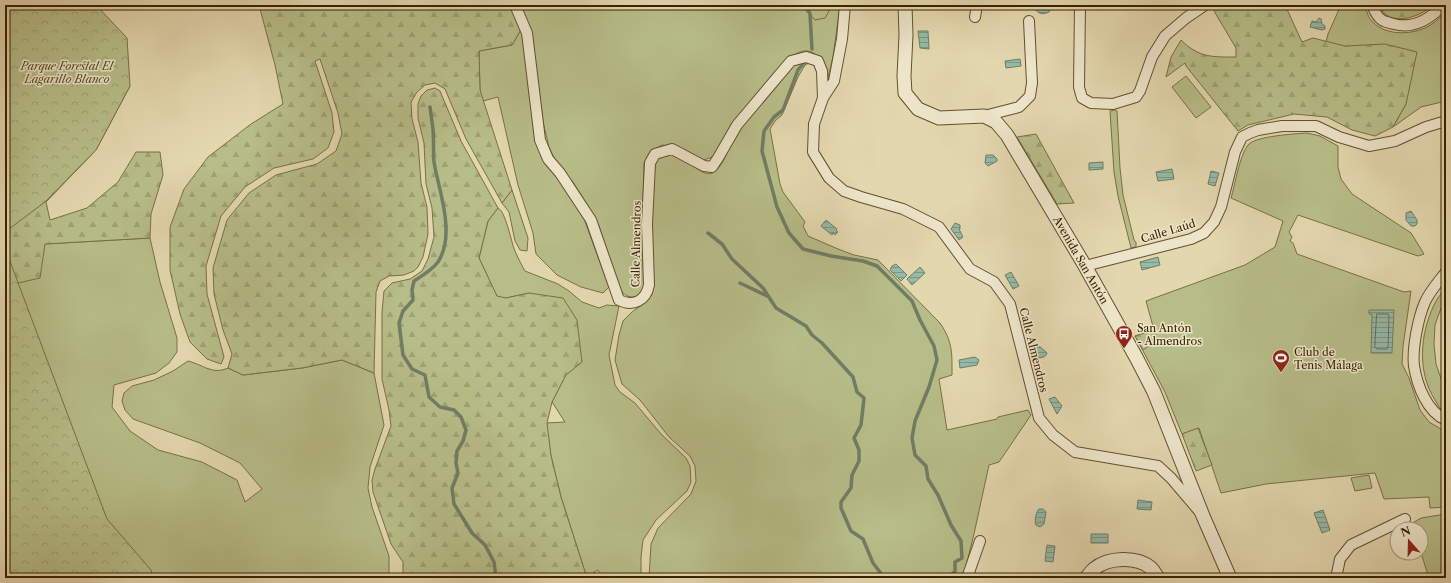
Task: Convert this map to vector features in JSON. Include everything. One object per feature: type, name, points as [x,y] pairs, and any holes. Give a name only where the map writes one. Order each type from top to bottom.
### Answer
[{"type":"street","name":"Calle Almendros","points":[[515,5],[527,33],[540,140],[548,159],[560,173],[591,220],[619,300],[626,303],[640,301],[647,293],[649,285],[647,224],[650,163],[655,154],[672,149],[704,166],[712,167],[737,125],[791,62],[806,57],[818,60],[822,71],[823,98]]},
{"type":"street","name":"Calle Almendros","points":[[845,5],[842,39],[834,81],[823,98],[814,124],[813,152],[830,178],[844,191],[902,209],[940,227],[970,269],[994,282],[1010,304],[1039,418],[1053,435],[1075,452],[1158,466],[1171,478],[1203,516]]},
{"type":"street","points":[[905,5],[906,35],[904,94],[918,109],[939,118],[984,116],[1019,107],[1030,96],[1032,83],[1029,21]]},
{"type":"street","points":[[975,17],[977,5]]},
{"type":"street","points":[[1080,5],[1079,87],[1082,98],[1092,103],[1113,104],[1136,97],[1140,91],[1152,57],[1165,36],[1186,18],[1205,5]]},
{"type":"street","points":[[1372,5],[1375,12],[1382,20],[1398,25],[1415,25],[1426,20],[1437,12],[1443,5]]},
{"type":"street","name":"Avenida San Antón","points":[[984,116],[996,122],[1006,135],[1085,266],[1134,352],[1154,392],[1203,516],[1230,578]]},
{"type":"street","name":"Calle Laúd","points":[[1085,266],[1191,239],[1204,233],[1214,222],[1221,207],[1235,152],[1242,137],[1258,130],[1282,126],[1316,126],[1339,137],[1369,146],[1395,141],[1426,127],[1446,121]]},
{"type":"street","points":[[1446,272],[1426,302],[1419,320],[1414,366],[1422,393],[1430,407],[1446,420]]},
{"type":"street","points":[[1336,578],[1340,559],[1351,545],[1405,519]]},
{"type":"street","points":[[967,578],[980,541]]},
{"type":"street","points":[[1086,578],[1095,568],[1108,561],[1123,559],[1135,561],[1150,567],[1158,578]]},
{"type":"green space","name":"Parque Forestal El Lagarillo Blanco","points":[[5,5],[130,86],[96,150],[46,202],[50,220],[87,208],[118,182],[136,152],[160,152],[163,175],[151,214],[150,238],[45,244],[40,278],[5,286]]},
{"type":"green space","name":"Parque Forestal El Lagarillo Blanco","points":[[5,5],[96,5],[127,38],[130,86],[96,150],[45,202],[5,232]]},
{"type":"green space","points":[[259,5],[510,5],[522,28],[512,45],[479,51],[480,90],[512,190],[502,203],[466,139],[445,89],[435,83],[425,85],[417,92],[411,102],[412,119],[418,142],[421,183],[427,207],[428,234],[423,257],[418,267],[414,271],[404,275],[389,276],[380,281],[376,292],[374,373],[342,360],[302,368],[243,375],[228,368],[232,354],[223,330],[214,294],[213,268],[227,220],[249,193],[276,175],[317,164],[336,151],[342,134],[338,113],[320,59],[315,61],[332,113],[334,132],[328,148],[313,159],[274,168],[245,187],[221,216],[206,266],[207,294],[224,357],[221,364],[207,359],[190,342],[180,314],[170,270],[170,227],[184,189],[208,157],[251,124],[283,104],[275,65]]},
{"type":"green space","points":[[520,5],[801,5],[815,20],[829,11],[828,5],[840,6],[833,57],[827,82],[823,67],[818,57],[810,51],[800,52],[792,56],[712,157],[704,160],[678,147],[662,145],[650,152],[644,163],[642,241],[647,281],[641,296],[632,297],[624,294],[620,289],[599,226],[573,182],[557,164],[549,147],[543,122],[532,34]]},
{"type":"green space","points":[[801,5],[828,5],[829,11],[825,18],[815,20]]},
{"type":"green space","points":[[1220,5],[1285,5],[1302,42],[1313,38],[1345,46],[1385,44],[1417,52],[1406,104],[1393,127],[1375,136],[1352,130],[1327,117],[1294,114],[1248,125],[1238,131],[1185,63],[1166,77],[1171,57],[1181,40],[1200,53],[1220,57],[1236,57],[1236,48],[1214,11]]},
{"type":"green space","points":[[1341,5],[1364,5],[1370,18],[1379,27],[1402,33],[1425,28],[1436,21],[1446,11],[1446,101],[1421,107],[1393,127],[1406,104],[1326,42]]},
{"type":"green space","points":[[1379,5],[1433,5],[1420,14],[1412,17],[1396,19],[1389,17],[1383,12]]},
{"type":"green space","points":[[522,28],[533,122],[562,182],[583,216],[609,287],[603,293],[581,287],[557,275],[536,254],[533,233],[518,185],[498,97],[483,101],[480,90],[479,51],[512,45]]},
{"type":"green space","points":[[800,62],[809,63],[805,65],[798,77],[782,115],[775,121],[770,129],[780,184],[783,192],[805,222],[803,226],[808,236],[854,255],[878,260],[940,323],[950,342],[952,354],[952,375],[939,379],[947,430],[997,419],[998,417],[1028,410],[1031,415],[999,462],[989,465],[963,578],[649,578],[651,544],[658,528],[691,494],[696,481],[695,466],[690,456],[669,437],[640,400],[622,384],[615,360],[623,321],[652,295],[654,284],[649,233],[653,164],[661,156],[670,154],[686,160],[701,171],[708,174],[714,172],[720,166],[732,141],[750,115],[784,72]]},
{"type":"green space","points":[[1186,76],[1211,107],[1196,118],[1172,87]]},
{"type":"green space","points":[[435,88],[440,91],[461,141],[498,208],[488,221],[479,258],[497,296],[506,298],[529,293],[563,298],[577,320],[582,362],[566,375],[552,402],[547,423],[551,456],[561,497],[587,578],[403,578],[403,562],[391,544],[373,492],[372,480],[375,469],[391,426],[382,379],[382,312],[384,291],[392,283],[410,279],[422,271],[428,259],[434,237],[432,208],[426,184],[424,143],[418,118],[418,104],[421,96],[427,90]]},
{"type":"green space","points":[[1110,111],[1117,111],[1123,195],[1134,240],[1136,242],[1136,247],[1131,248],[1118,196],[1114,172]]},
{"type":"green space","name":"Club de Tenis Málaga","points":[[1307,133],[1320,136],[1338,146],[1338,167],[1341,179],[1352,194],[1411,233],[1424,254],[1418,256],[1298,215],[1289,232],[1292,237],[1290,241],[1293,243],[1297,254],[1404,292],[1411,291],[1403,346],[1402,364],[1409,378],[1420,410],[1429,422],[1446,432],[1446,507],[1430,508],[1429,497],[1384,499],[1375,473],[1266,484],[1221,493],[1199,428],[1182,434],[1165,392],[1135,336],[1154,330],[1146,301],[1245,265],[1275,247],[1283,221],[1231,198],[1238,170],[1246,148],[1254,141],[1276,136]]},
{"type":"green space","points":[[1036,134],[1074,203],[1057,204],[1017,137]]},
{"type":"green space","points":[[512,190],[528,238],[527,251],[520,250],[515,241],[509,212],[502,203]]},
{"type":"green space","points":[[498,208],[503,215],[515,251],[525,271],[558,284],[582,302],[599,308],[607,305],[619,306],[609,355],[615,385],[620,392],[635,403],[661,434],[686,458],[690,466],[691,482],[687,491],[656,520],[643,540],[641,578],[602,578],[598,570],[594,572],[597,578],[587,578],[561,497],[551,456],[546,423],[565,422],[552,402],[566,374],[582,362],[529,293],[506,298],[497,297],[479,258],[488,221]]},
{"type":"green space","points":[[150,238],[160,282],[177,338],[177,352],[169,363],[156,373],[114,385],[112,407],[130,431],[158,450],[202,462],[237,480],[245,502],[262,489],[240,463],[200,443],[133,419],[125,410],[122,401],[124,393],[132,386],[154,380],[173,371],[188,361],[213,370],[228,368],[243,375],[302,368],[342,360],[374,373],[384,425],[370,467],[368,488],[372,507],[389,556],[389,578],[5,578],[5,286],[45,244]]},
{"type":"green space","points":[[5,248],[107,519],[151,570],[153,578],[5,578]]},
{"type":"green space","points":[[1446,287],[1446,311],[1441,308],[1435,325],[1434,344],[1436,364],[1446,393],[1446,414],[1440,408],[1429,389],[1425,377],[1422,353],[1423,340],[1429,316],[1435,302]]},
{"type":"green space","points":[[1154,330],[1157,341],[1143,350],[1135,336]]},
{"type":"green space","points":[[1198,428],[1212,465],[1196,471],[1182,434]]},
{"type":"green space","points":[[1369,475],[1372,488],[1355,491],[1351,478]]},
{"type":"green space","points":[[1446,514],[1446,578],[1429,578],[1424,561],[1429,561],[1429,521],[1416,521],[1421,518]]},
{"type":"water","points":[[1036,5],[1046,6],[1050,10],[1044,14],[1037,12]]},
{"type":"water","points":[[1319,18],[1325,26],[1325,29],[1322,30],[1310,27],[1312,21],[1316,22]]},
{"type":"water","points":[[918,31],[928,31],[929,49],[920,48]]},
{"type":"water","points":[[1020,59],[1021,66],[1006,68],[1005,61]]},
{"type":"water","points":[[986,155],[993,155],[997,161],[988,166],[985,163]]},
{"type":"water","points":[[1103,162],[1103,169],[1089,170],[1089,163]]},
{"type":"water","points":[[1172,169],[1174,179],[1158,181],[1156,172]]},
{"type":"water","points":[[1211,171],[1219,173],[1215,186],[1208,184]]},
{"type":"water","points":[[1411,211],[1417,220],[1417,224],[1415,226],[1411,226],[1406,220],[1406,213]]},
{"type":"water","points":[[826,220],[837,229],[836,230],[838,232],[835,235],[833,233],[832,235],[821,226]]},
{"type":"water","points":[[955,223],[960,225],[959,229],[963,237],[959,240],[951,229]]},
{"type":"water","points":[[1158,257],[1160,265],[1142,270],[1140,262]]},
{"type":"water","points":[[896,264],[907,275],[901,281],[890,270],[892,266]]},
{"type":"water","points":[[920,267],[925,273],[912,285],[907,279]]},
{"type":"water","points":[[1011,272],[1019,286],[1013,289],[1005,275]]},
{"type":"water","points":[[1369,310],[1394,310],[1392,353],[1371,353],[1372,314],[1369,314]]},
{"type":"water","points":[[1038,345],[1047,354],[1044,357],[1039,358],[1034,351],[1034,347]]},
{"type":"water","points":[[975,357],[979,360],[977,365],[960,368],[959,360]]},
{"type":"water","points":[[1055,397],[1062,406],[1057,414],[1049,399]]},
{"type":"water","points":[[1138,500],[1152,502],[1151,510],[1137,509]]},
{"type":"water","points":[[1039,509],[1043,509],[1046,512],[1044,524],[1040,527],[1036,525],[1035,521],[1036,514]]},
{"type":"water","points":[[1323,510],[1330,530],[1322,533],[1314,513]]},
{"type":"water","points":[[1091,534],[1108,534],[1108,543],[1091,543]]},
{"type":"water","points":[[1047,545],[1055,546],[1053,562],[1045,561]]},
{"type":"waterway","points":[[806,5],[810,14],[812,49]]},
{"type":"waterway","points":[[803,64],[798,70],[783,110],[774,117],[764,131],[762,151],[777,207],[789,233],[803,249],[831,256],[863,261],[877,266],[912,301],[934,346],[937,360],[929,387],[915,421],[912,438],[915,455],[926,466],[928,479],[938,495],[951,525],[961,541],[962,558],[955,562],[955,571],[949,578]]},
{"type":"waterway","points":[[430,107],[433,129],[434,162],[445,213],[446,239],[443,251],[436,265],[414,281],[412,290],[413,300],[403,311],[399,323],[403,355],[412,369],[425,375],[429,397],[440,407],[454,410],[461,417],[466,430],[463,441],[457,451],[456,463],[458,473],[452,488],[454,504],[472,533],[485,545],[494,562],[496,578]]},
{"type":"waterway","points":[[708,233],[722,244],[732,259],[763,288],[776,308],[806,326],[812,335],[822,343],[853,377],[857,392],[864,398],[861,425],[854,438],[859,450],[859,461],[852,475],[851,488],[841,502],[841,508],[851,531],[863,539],[873,563],[883,578]]},
{"type":"waterway","points":[[740,283],[767,296]]},
{"type":"place","name":"San Antón - Almendros","points":[[1124,349]]},
{"type":"place","name":"Club de Tenis Málaga","points":[[1281,373]]}]
